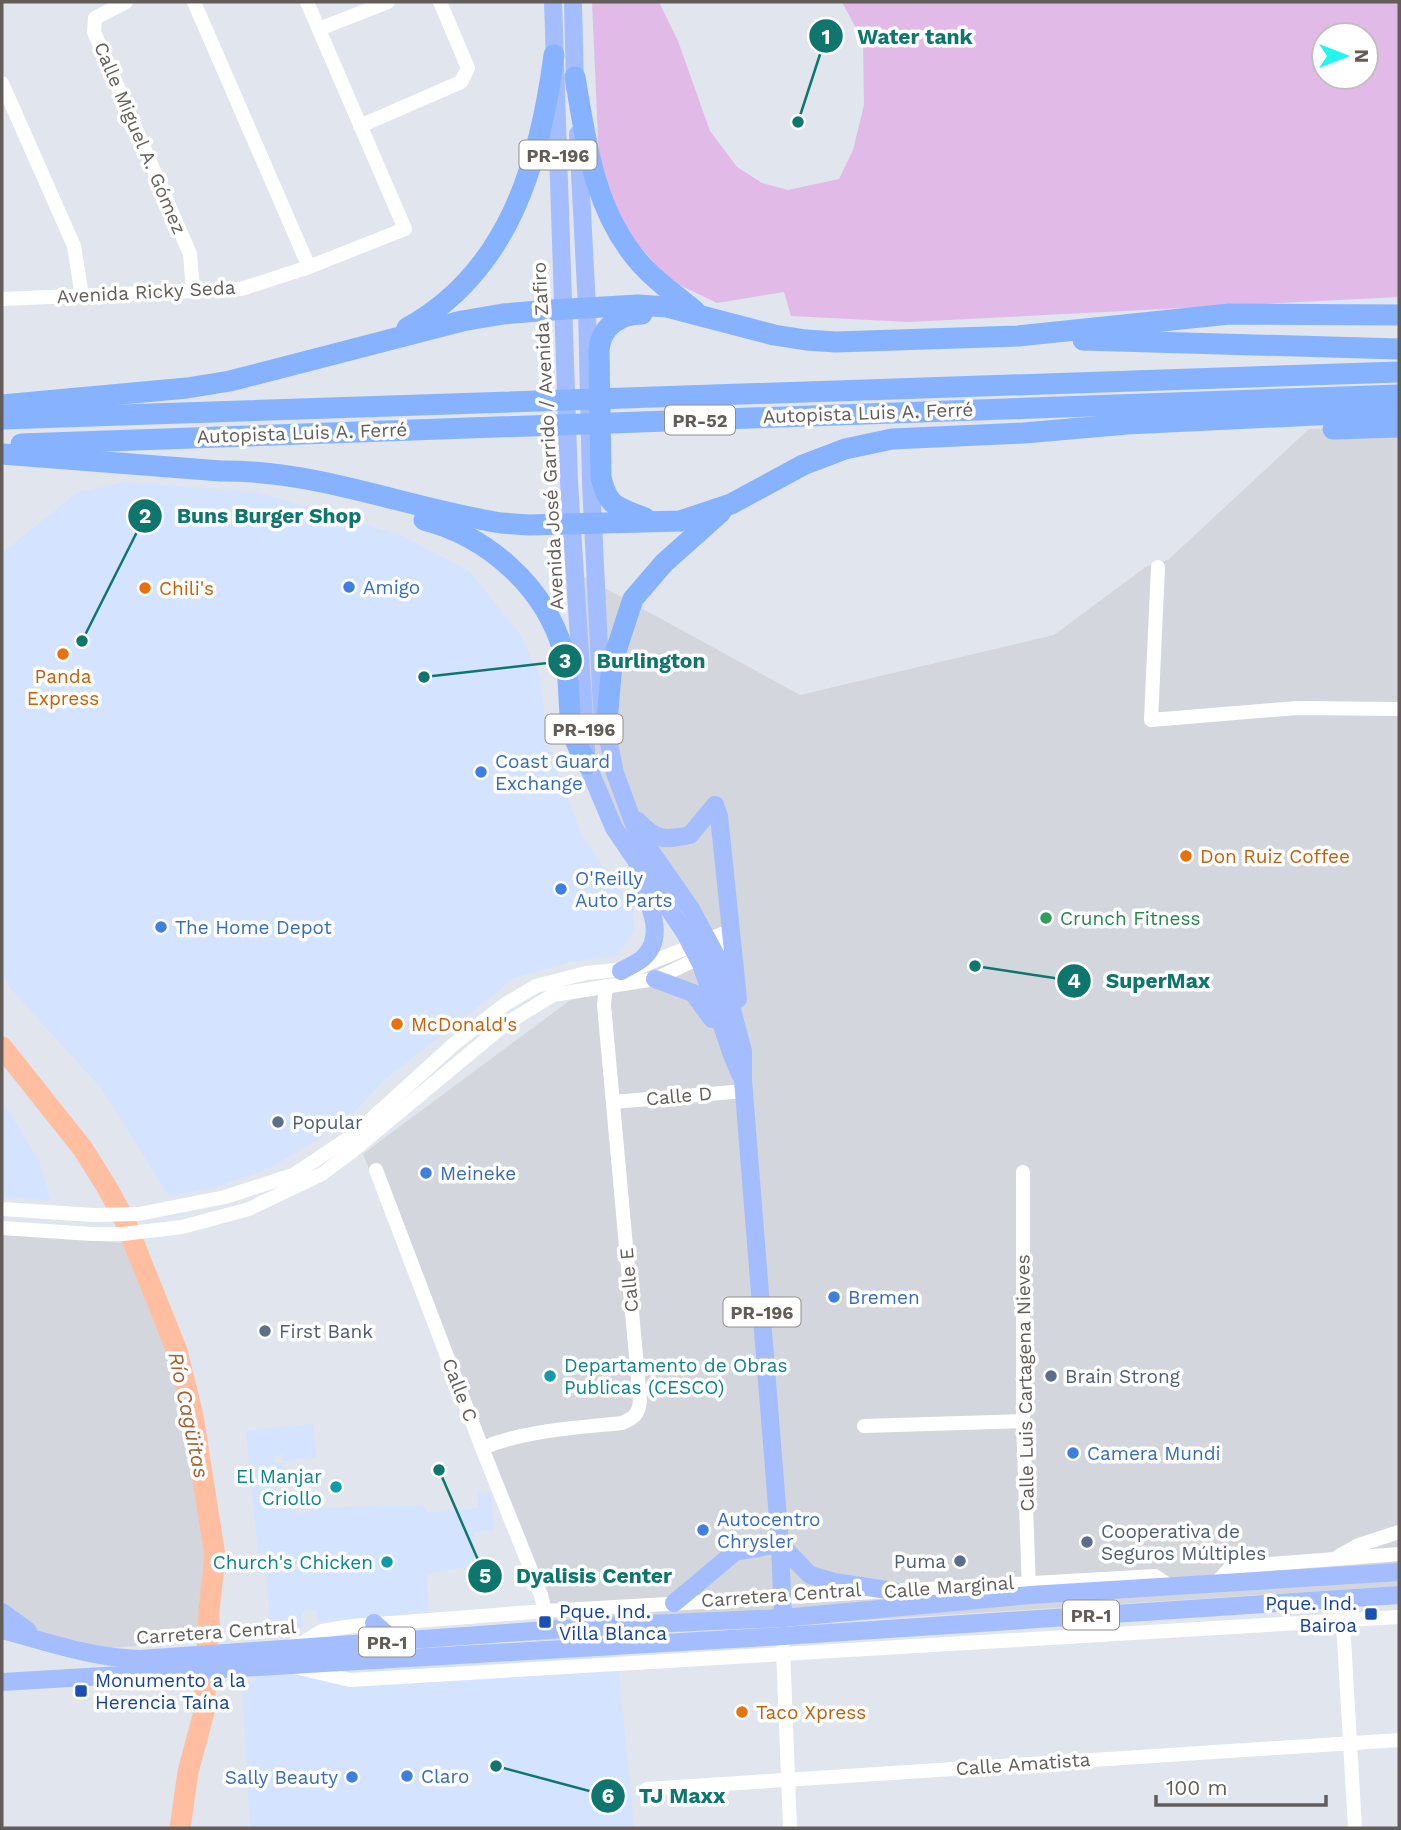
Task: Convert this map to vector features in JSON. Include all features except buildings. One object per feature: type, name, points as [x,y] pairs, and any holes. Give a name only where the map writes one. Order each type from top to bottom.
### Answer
[{"type":"highway","points":[[389,338],[438,309],[472,276],[493,250],[512,215],[531,170],[546,114],[555,55]]},
{"type":"highway","points":[[575,77],[590,163],[604,203],[624,244],[656,280],[700,314]]},
{"type":"highway","points":[[2,405],[187,388],[230,381],[389,338],[503,314],[563,309],[638,305],[667,307],[774,335],[806,340],[866,342],[1018,336],[1229,314],[1399,315]]},
{"type":"highway","points":[[654,523],[612,504],[596,480],[593,350],[618,319],[632,314],[700,314]]},
{"type":"highway","points":[[1018,336],[1399,349]]},
{"type":"highway","name":"Autopista Luis A. Ferré","points":[[2,419],[1399,372]]},
{"type":"highway","name":"Autopista Luis A. Ferré","points":[[2,445],[1399,395]]},
{"type":"highway","points":[[2,454],[291,475],[501,523],[654,523],[693,518],[731,504],[803,465],[845,449],[892,439],[1399,411]]},
{"type":"highway","points":[[1024,433],[1108,435],[1399,427]]},
{"type":"highway","points":[[221,471],[443,524],[484,545],[529,587],[555,630],[563,649],[568,674],[572,732],[587,764]]},
{"type":"highway","points":[[606,733],[611,663],[633,598],[664,563],[731,504]]},
{"type":"main road","name":"Avenida José Garrido / Avenida Zafiro","points":[[553,2],[569,482],[582,523],[602,709],[615,773],[636,830],[691,909],[703,949]]},
{"type":"main road","name":"PR-196","points":[[573,2],[587,308],[593,350]]},
{"type":"main road","name":"Avenida José Garrido / Avenida Zafiro","points":[[596,480],[582,523],[587,764],[614,828],[685,933],[719,961],[744,1086],[783,1598]]},
{"type":"main road","points":[[629,810],[649,833],[662,839],[674,839],[690,835],[715,805],[719,816],[733,936],[735,1042]]},
{"type":"main road","points":[[614,828],[629,869],[652,911],[655,926],[647,954],[621,971]]},
{"type":"main road","points":[[655,979],[693,993],[735,1042]]},
{"type":"main road","points":[[674,1603],[735,1552],[780,1544],[810,1575],[834,1582],[894,1591]]},
{"type":"main road","name":"Carretera Central","points":[[2,1682],[394,1641],[606,1626],[783,1618],[1029,1588],[1170,1586],[1399,1572]]},
{"type":"main road","points":[[1311,1601],[1351,1588],[1382,1586],[1399,1578]]},
{"type":"main road","points":[[930,1625],[958,1612],[1027,1607],[1029,1588]]},
{"type":"main road","name":"Carretera Central","points":[[260,1656],[284,1664],[783,1636],[1399,1595]]},
{"type":"main road","name":"PR-196","points":[[783,1598],[783,1618]]},
{"type":"main road","points":[[2,1612],[15,1623],[59,1647]]},
{"type":"main road","points":[[374,1623],[394,1641]]},
{"type":"main road","name":"Carretera Central","points":[[2,1630],[59,1647],[141,1666]]},
{"type":"street","name":"Calle Miguel A. Gómez","points":[[126,2],[95,18],[94,32],[190,254],[193,292]]},
{"type":"street","points":[[194,2],[309,267]]},
{"type":"street","points":[[307,2],[360,126],[461,82],[468,68],[440,2]]},
{"type":"street","points":[[319,29],[388,2]]},
{"type":"street","points":[[2,83],[74,246],[82,296]]},
{"type":"street","name":"Avenida Ricky Seda","points":[[2,299],[241,289],[309,267],[405,229],[360,126]]},
{"type":"street","points":[[1158,567],[1151,720],[1297,708],[1399,709]]},
{"type":"street","points":[[2,1209],[54,1213],[139,1214],[225,1197],[292,1175],[356,1133],[454,1044],[504,1005],[536,986],[565,977],[621,971],[703,949],[733,936]]},
{"type":"street","points":[[2,1228],[123,1234],[182,1227],[249,1209],[322,1174],[524,1011],[553,995],[655,979],[703,949]]},
{"type":"street","name":"Calle E","points":[[482,1448],[531,1433],[622,1423],[639,1412],[604,1005],[606,986]]},
{"type":"street","name":"Calle D","points":[[613,1102],[744,1086]]},
{"type":"street","name":"Calle C","points":[[376,1170],[545,1611]]},
{"type":"street","name":"Calle Luis Cartagena Nieves","points":[[1023,1172],[1023,1421],[1029,1588]]},
{"type":"street","points":[[863,1426],[1023,1421]]},
{"type":"street","points":[[1334,1558],[1359,1545],[1399,1532]]},
{"type":"street","points":[[1216,1583],[1231,1567],[1399,1554]]},
{"type":"street","name":"Calle Marginal","points":[[260,1656],[302,1643],[331,1628],[374,1623],[894,1591],[1029,1588]]},
{"type":"street","points":[[284,1664],[350,1680],[1399,1617]]},
{"type":"street","points":[[783,1618],[790,1828]]},
{"type":"street","points":[[1342,1622],[1355,1828]]},
{"type":"street","points":[[617,1646],[618,1664]]},
{"type":"street","name":"Calle Amatista","points":[[647,1789],[1399,1740]]},
{"type":"shaded area","points":[[592,2],[659,2],[678,41],[710,131],[737,167],[762,183],[788,190],[839,179],[853,150],[864,105],[863,41],[842,2],[1399,2],[1399,297],[909,322],[791,316],[784,292],[717,303],[669,280],[631,236],[608,192],[599,161]]},
{"type":"shaded area","points":[[1399,425],[1399,1586],[536,1641],[543,1609],[522,1547],[363,1154],[569,1001],[688,941],[599,797],[570,569],[800,695],[1054,635],[1147,566],[1168,560],[1309,429]]},
{"type":"shaded area","points":[[125,482],[256,492],[400,535],[468,570],[519,633],[540,677],[549,746],[581,834],[633,909],[634,932],[617,955],[569,962],[514,978],[383,1081],[358,1108],[315,1141],[268,1169],[215,1187],[169,1196],[102,1089],[10,988],[2,973],[2,553],[77,493]]},
{"type":"shaded area","points":[[2,1101],[39,1161],[50,1200],[2,1197]]},
{"type":"shaded area","points":[[2,1234],[125,1243],[195,1403],[222,1639],[110,1648],[30,1634],[2,1611]]},
{"type":"shaded area","points":[[313,1424],[316,1457],[283,1461],[283,1454],[274,1456],[275,1463],[284,1463],[285,1472],[273,1474],[277,1509],[294,1508],[296,1515],[321,1508],[423,1505],[427,1513],[479,1508],[478,1494],[491,1493],[494,1530],[473,1532],[476,1565],[427,1574],[428,1613],[318,1622],[317,1610],[302,1611],[303,1627],[271,1629],[264,1552],[258,1553],[246,1431]]},
{"type":"shaded area","points":[[617,1652],[634,1828],[250,1828],[242,1682],[256,1681],[256,1675]]},
{"type":"waterway","name":"Río Cagüitas","points":[[2,1047],[83,1149],[125,1221],[177,1351],[193,1416],[215,1556],[209,1610],[204,1712],[188,1772],[180,1828]]},
{"type":"place","name":"Water tank","points":[[798,122]]},
{"type":"place","name":"Amigo","points":[[349,587]]},
{"type":"place","name":"Chili's","points":[[145,588]]},
{"type":"place","name":"Buns Burger Shop","points":[[82,641]]},
{"type":"place","name":"Panda Express","points":[[63,654]]},
{"type":"place","name":"Burlington","points":[[424,677]]},
{"type":"place","name":"Coast Guard Exchange","points":[[481,772]]},
{"type":"place","name":"Don Ruiz Coffee","points":[[1186,856]]},
{"type":"place","name":"O'Reilly Auto Parts","points":[[561,889]]},
{"type":"place","name":"Crunch Fitness","points":[[1046,918]]},
{"type":"place","name":"The Home Depot","points":[[161,927]]},
{"type":"place","name":"SuperMax","points":[[975,966]]},
{"type":"place","name":"McDonald's","points":[[397,1024]]},
{"type":"place","name":"Popular","points":[[278,1122]]},
{"type":"place","name":"Meineke","points":[[426,1173]]},
{"type":"place","name":"Bremen","points":[[834,1297]]},
{"type":"place","name":"First Bank","points":[[265,1331]]},
{"type":"place","name":"Departamento de Obras Publicas (CESCO)","points":[[550,1376]]},
{"type":"place","name":"Brain Strong","points":[[1051,1376]]},
{"type":"place","name":"Camera Mundi","points":[[1073,1453]]},
{"type":"place","name":"Dyalisis Center","points":[[439,1470]]},
{"type":"place","name":"El Manjar Criollo","points":[[336,1487]]},
{"type":"place","name":"Autocentro Chrysler","points":[[703,1530]]},
{"type":"place","name":"Cooperativa de Seguros Múltiples","points":[[1087,1542]]},
{"type":"place","name":"Puma","points":[[960,1561]]},
{"type":"place","name":"Church's Chicken","points":[[387,1562]]},
{"type":"place","name":"Pque. Ind. Bairoa","points":[[1371,1614]]},
{"type":"place","name":"Pque. Ind. Villa Blanca","points":[[545,1622]]},
{"type":"place","name":"Monumento a la Herencia Taína","points":[[81,1691]]},
{"type":"place","name":"Taco Xpress","points":[[742,1712]]},
{"type":"place","name":"TJ Maxx","points":[[496,1766]]},
{"type":"place","name":"Claro","points":[[407,1776]]},
{"type":"place","name":"Sally Beauty","points":[[352,1777]]}]
